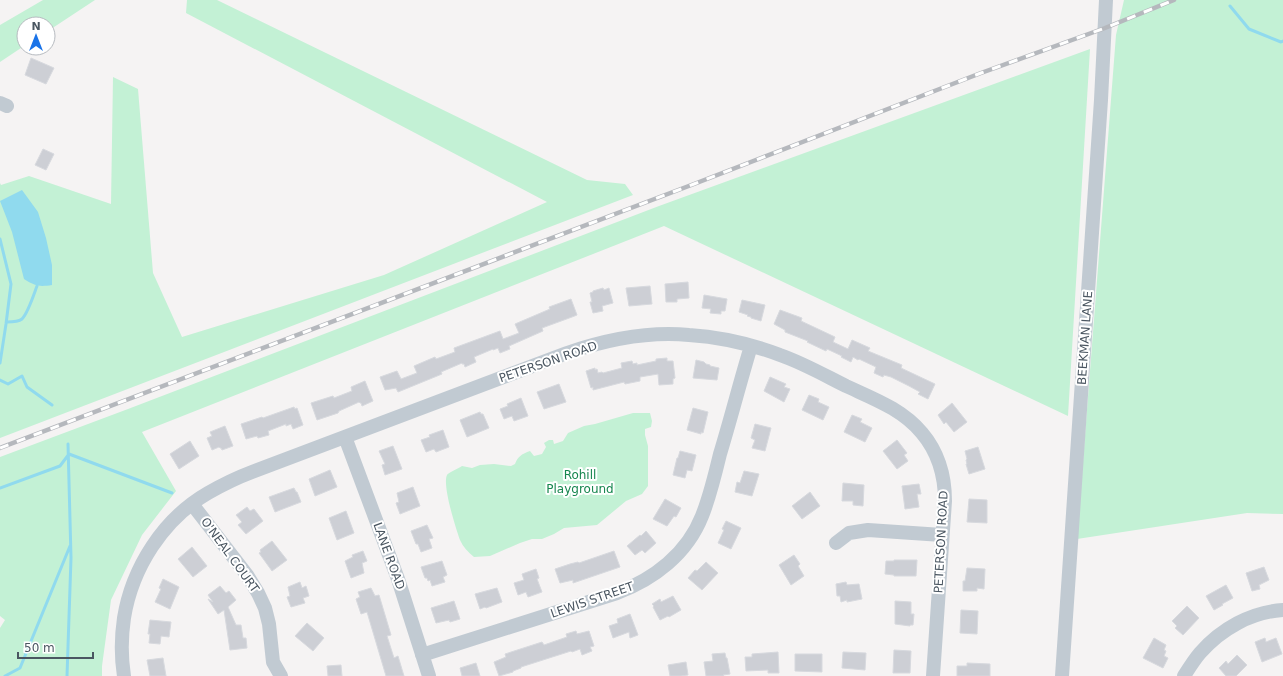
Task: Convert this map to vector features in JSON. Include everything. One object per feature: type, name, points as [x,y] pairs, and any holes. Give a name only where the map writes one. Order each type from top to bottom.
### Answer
[{"type":"street","name":"BEEKMAN LANE","points":[[1062,676],[1101,100],[1106,0]]},
{"type":"street","name":"PETERSON ROAD","points":[[124,676],[122,638],[124,618],[129,597],[136,578],[144,561],[164,530],[181,513],[206,494],[227,482],[567,353],[605,342],[630,337],[660,334],[687,334],[710,337],[751,346],[781,355],[900,412],[924,434],[941,469],[945,486],[933,676]]},
{"type":"street","name":"LEWIS STREET","points":[[422,655],[633,587],[650,578],[675,558],[686,544],[702,516],[751,346]]},
{"type":"street","name":"LANE ROAD","points":[[345,437],[398,579],[429,676]]},
{"type":"street","name":"O'NEAL COURT","points":[[192,504],[247,575],[258,593],[265,608],[269,624],[273,662],[281,676]]},
{"type":"street","points":[[836,543],[849,534],[868,530],[942,535]]},
{"type":"street","points":[[1184,676],[1199,654],[1226,630],[1242,620],[1257,614],[1274,610],[1283,610]]},
{"type":"green space","points":[[43,0],[95,0],[56,26],[56,16],[16,16],[16,51],[0,62],[0,25]]},
{"type":"green space","points":[[187,0],[217,0],[587,180],[625,184],[633,195],[0,438],[0,183],[1,185],[29,176],[111,204],[113,77],[138,89],[153,273],[182,337],[384,275],[547,202],[186,13]]},
{"type":"green space","points":[[1124,0],[1283,0],[1283,514],[1247,513],[1077,539],[1116,35]]},
{"type":"green space","points":[[1090,49],[1068,416],[664,226],[142,432],[176,491],[142,535],[111,600],[102,676],[0,676],[0,628],[5,620],[0,616],[0,457],[659,206]]},
{"type":"green space","name":"Rohill Playground","points":[[633,413],[650,413],[652,421],[651,427],[645,429],[648,446],[648,486],[642,494],[626,501],[597,525],[564,528],[542,539],[532,539],[490,556],[474,557],[464,547],[458,534],[446,488],[448,474],[462,466],[472,468],[480,465],[494,464],[511,466],[515,464],[517,459],[530,451],[534,456],[542,454],[546,447],[544,443],[549,440],[553,440],[554,444],[563,441],[568,433],[584,426]]},
{"type":"water","points":[[22,190],[38,212],[52,265],[52,285],[37,285],[24,279],[12,232],[0,201]]},
{"type":"building","points":[[31,58],[54,68],[46,84],[25,75]]},
{"type":"building","points":[[43,149],[54,154],[46,170],[35,165]]},
{"type":"building","points":[[688,282],[689,298],[677,299],[677,302],[666,302],[665,284]]},
{"type":"building","points":[[650,286],[652,304],[629,306],[626,288]]},
{"type":"building","points":[[603,288],[604,290],[609,288],[613,303],[602,306],[603,311],[593,313],[590,302],[592,302],[590,293]]},
{"type":"building","points":[[704,295],[727,299],[725,311],[721,311],[721,314],[710,313],[711,309],[702,308]]},
{"type":"building","points":[[571,299],[577,315],[542,328],[543,331],[509,346],[510,349],[500,353],[498,348],[493,349],[474,357],[476,362],[465,367],[462,363],[441,372],[442,374],[398,392],[396,388],[385,390],[380,377],[397,371],[401,379],[417,373],[414,366],[435,357],[436,359],[455,352],[454,348],[500,331],[503,339],[519,333],[515,324],[550,309],[549,307]]},
{"type":"building","points":[[742,300],[765,305],[761,321],[739,312]]},
{"type":"building","points":[[780,310],[802,318],[801,321],[835,337],[833,342],[848,349],[852,340],[870,348],[868,351],[902,365],[901,368],[935,384],[928,399],[918,394],[920,392],[891,377],[884,375],[883,377],[874,373],[876,367],[859,359],[858,360],[853,357],[851,362],[827,349],[826,351],[807,342],[808,341],[785,332],[785,330],[774,324]]},
{"type":"building","points":[[667,358],[667,361],[673,361],[675,378],[673,379],[673,384],[659,385],[658,374],[640,377],[640,381],[625,384],[624,382],[593,390],[586,371],[595,368],[595,370],[597,369],[598,373],[603,373],[622,368],[621,363],[632,361],[633,364],[637,363],[637,365],[656,361],[656,359]]},
{"type":"building","points":[[696,360],[719,368],[717,380],[693,378]]},
{"type":"building","points":[[770,377],[786,384],[784,387],[790,389],[784,402],[764,391]]},
{"type":"building","points":[[365,381],[373,401],[362,406],[359,402],[339,411],[338,413],[317,420],[311,403],[333,396],[334,398],[352,391],[351,387]]},
{"type":"building","points":[[559,384],[566,402],[544,409],[537,392]]},
{"type":"building","points":[[809,395],[819,399],[818,402],[829,407],[823,420],[802,410]]},
{"type":"building","points":[[521,398],[528,416],[514,421],[512,416],[504,419],[500,409]]},
{"type":"building","points":[[952,403],[967,422],[954,432],[946,422],[944,424],[938,415]]},
{"type":"building","points":[[294,407],[295,409],[297,408],[303,425],[293,429],[291,424],[286,426],[286,424],[268,431],[269,435],[246,439],[241,424]]},
{"type":"building","points":[[693,408],[708,412],[703,433],[701,432],[701,434],[687,430]]},
{"type":"building","points":[[480,412],[483,414],[489,428],[467,437],[460,420]]},
{"type":"building","points":[[852,415],[862,419],[860,422],[872,428],[865,442],[844,432]]},
{"type":"building","points":[[755,424],[771,428],[765,451],[752,448],[755,440],[751,438]]},
{"type":"building","points":[[225,426],[233,446],[222,450],[219,447],[212,450],[207,438],[212,436],[210,432]]},
{"type":"building","points":[[443,430],[449,447],[436,452],[434,449],[426,452],[421,440],[430,437],[429,435]]},
{"type":"building","points":[[897,440],[907,453],[904,455],[908,461],[897,469],[883,451]]},
{"type":"building","points":[[190,441],[199,456],[179,469],[170,454]]},
{"type":"building","points":[[393,446],[402,469],[385,475],[382,465],[385,464],[379,451]]},
{"type":"building","points":[[978,447],[985,469],[969,474],[966,464],[967,459],[965,451]]},
{"type":"building","points":[[680,451],[696,455],[692,471],[687,470],[685,478],[673,475]]},
{"type":"building","points":[[330,470],[337,487],[315,496],[309,479]]},
{"type":"building","points":[[744,471],[759,474],[752,496],[735,492],[737,482],[740,483]]},
{"type":"building","points":[[843,483],[864,485],[863,506],[853,505],[853,501],[842,501]]},
{"type":"building","points":[[919,484],[921,494],[917,494],[919,507],[905,509],[902,486]]},
{"type":"building","points":[[413,487],[420,506],[400,514],[396,503],[399,502],[397,493]]},
{"type":"building","points":[[294,488],[301,502],[275,512],[269,497]]},
{"type":"building","points":[[810,492],[820,506],[802,519],[792,506]]},
{"type":"building","points":[[665,499],[681,508],[676,517],[674,516],[667,526],[653,519]]},
{"type":"building","points":[[969,499],[987,500],[987,523],[967,522]]},
{"type":"building","points":[[247,507],[250,511],[254,509],[263,521],[246,534],[238,525],[242,522],[236,515]]},
{"type":"building","points":[[346,511],[354,533],[337,540],[329,518]]},
{"type":"building","points":[[726,521],[741,528],[731,549],[718,543]]},
{"type":"building","points":[[427,525],[433,538],[429,539],[432,548],[421,552],[411,531]]},
{"type":"building","points":[[646,531],[656,543],[645,553],[642,550],[635,555],[627,546]]},
{"type":"building","points":[[272,541],[287,560],[272,571],[259,553],[261,552],[260,550]]},
{"type":"building","points":[[192,547],[207,566],[193,577],[178,559]]},
{"type":"building","points":[[363,551],[367,561],[362,563],[364,573],[351,578],[345,561],[353,557],[352,555]]},
{"type":"building","points":[[614,551],[620,567],[573,583],[573,580],[560,583],[555,569],[578,562],[579,563]]},
{"type":"building","points":[[794,555],[800,564],[798,566],[804,576],[791,585],[779,565]]},
{"type":"building","points":[[917,560],[916,576],[894,576],[885,574],[886,561]]},
{"type":"building","points":[[442,561],[447,575],[443,577],[445,582],[432,586],[430,580],[428,581],[427,578],[425,578],[421,567]]},
{"type":"building","points":[[706,562],[718,573],[702,590],[688,578],[695,570],[697,571]]},
{"type":"building","points":[[1264,567],[1269,580],[1259,585],[1260,589],[1252,591],[1246,573]]},
{"type":"building","points":[[967,568],[985,569],[984,589],[977,588],[977,591],[963,591],[963,581],[965,581]]},
{"type":"building","points":[[536,569],[539,578],[537,579],[542,592],[528,597],[526,592],[518,595],[514,583],[524,580],[522,574]]},
{"type":"building","points":[[163,579],[179,587],[170,609],[155,602],[161,589],[159,588]]},
{"type":"building","points":[[300,582],[302,588],[306,586],[309,596],[303,598],[305,603],[291,607],[287,597],[290,596],[288,587]]},
{"type":"building","points":[[846,582],[847,585],[859,584],[862,599],[841,602],[840,596],[837,596],[836,584]]},
{"type":"building","points":[[1226,585],[1233,598],[1214,610],[1206,596]]},
{"type":"building","points":[[220,586],[226,593],[229,591],[236,600],[228,607],[236,625],[241,625],[243,638],[246,638],[247,648],[230,650],[224,610],[218,614],[208,599],[213,602],[208,595]]},
{"type":"building","points":[[371,588],[375,596],[379,595],[391,635],[387,636],[394,658],[398,656],[404,676],[386,676],[367,612],[361,614],[356,599],[360,597],[358,592]]},
{"type":"building","points":[[497,588],[502,602],[480,609],[475,594]]},
{"type":"building","points":[[673,596],[681,610],[660,620],[652,604],[660,599],[661,602]]},
{"type":"building","points":[[454,601],[460,619],[450,622],[449,620],[436,623],[431,608]]},
{"type":"building","points":[[895,601],[911,602],[911,614],[914,614],[913,625],[895,624]]},
{"type":"building","points":[[1187,606],[1199,618],[1183,635],[1175,628],[1177,626],[1172,621]]},
{"type":"building","points":[[961,610],[978,611],[977,634],[960,633]]},
{"type":"building","points":[[630,614],[638,635],[630,638],[629,632],[613,638],[609,626],[618,623],[617,619]]},
{"type":"building","points":[[150,620],[171,622],[169,637],[161,636],[160,644],[149,643],[150,634],[148,634]]},
{"type":"building","points":[[307,623],[324,638],[313,651],[295,636]]},
{"type":"building","points":[[576,631],[577,634],[589,631],[594,646],[590,647],[592,651],[582,655],[580,649],[571,651],[521,667],[513,672],[499,676],[494,662],[506,657],[505,654],[542,642],[544,645],[567,637],[566,634]]},
{"type":"building","points":[[1154,638],[1166,645],[1164,656],[1168,658],[1163,668],[1143,658]]},
{"type":"building","points":[[1265,638],[1266,642],[1276,638],[1282,654],[1262,662],[1255,642]]},
{"type":"building","points":[[894,650],[911,651],[910,673],[893,673]]},
{"type":"building","points":[[778,652],[779,673],[768,673],[768,670],[746,671],[745,657],[752,657],[752,654]]},
{"type":"building","points":[[843,652],[866,653],[865,670],[842,668]]},
{"type":"building","points":[[725,653],[730,674],[723,675],[724,676],[706,676],[704,662],[713,661],[712,654]]},
{"type":"building","points":[[795,654],[822,654],[822,672],[795,671]]},
{"type":"building","points":[[1237,655],[1247,665],[1236,676],[1226,676],[1219,668],[1226,661],[1228,664]]},
{"type":"building","points":[[163,658],[166,676],[150,676],[147,660]]},
{"type":"building","points":[[686,662],[688,675],[670,676],[668,665]]},
{"type":"building","points":[[476,663],[480,676],[462,676],[460,668]]},
{"type":"building","points":[[967,663],[990,664],[990,676],[957,676],[957,666],[967,666]]},
{"type":"building","points":[[341,665],[342,676],[328,676],[327,666]]},
{"type":"waterway","points":[[1230,6],[1249,29],[1281,42],[1283,41]]},
{"type":"waterway","points":[[0,239],[11,284],[0,363]]},
{"type":"waterway","points":[[7,322],[22,319],[29,308],[37,286]]},
{"type":"waterway","points":[[0,380],[8,384],[22,376],[27,387],[52,405]]},
{"type":"waterway","points":[[67,676],[71,558],[68,444]]},
{"type":"waterway","points":[[0,488],[60,466],[69,454],[172,493]]},
{"type":"waterway","points":[[5,676],[20,668],[70,546]]},
{"type":"railway","points":[[0,448],[694,184],[981,73],[1105,28],[1174,0]]}]
